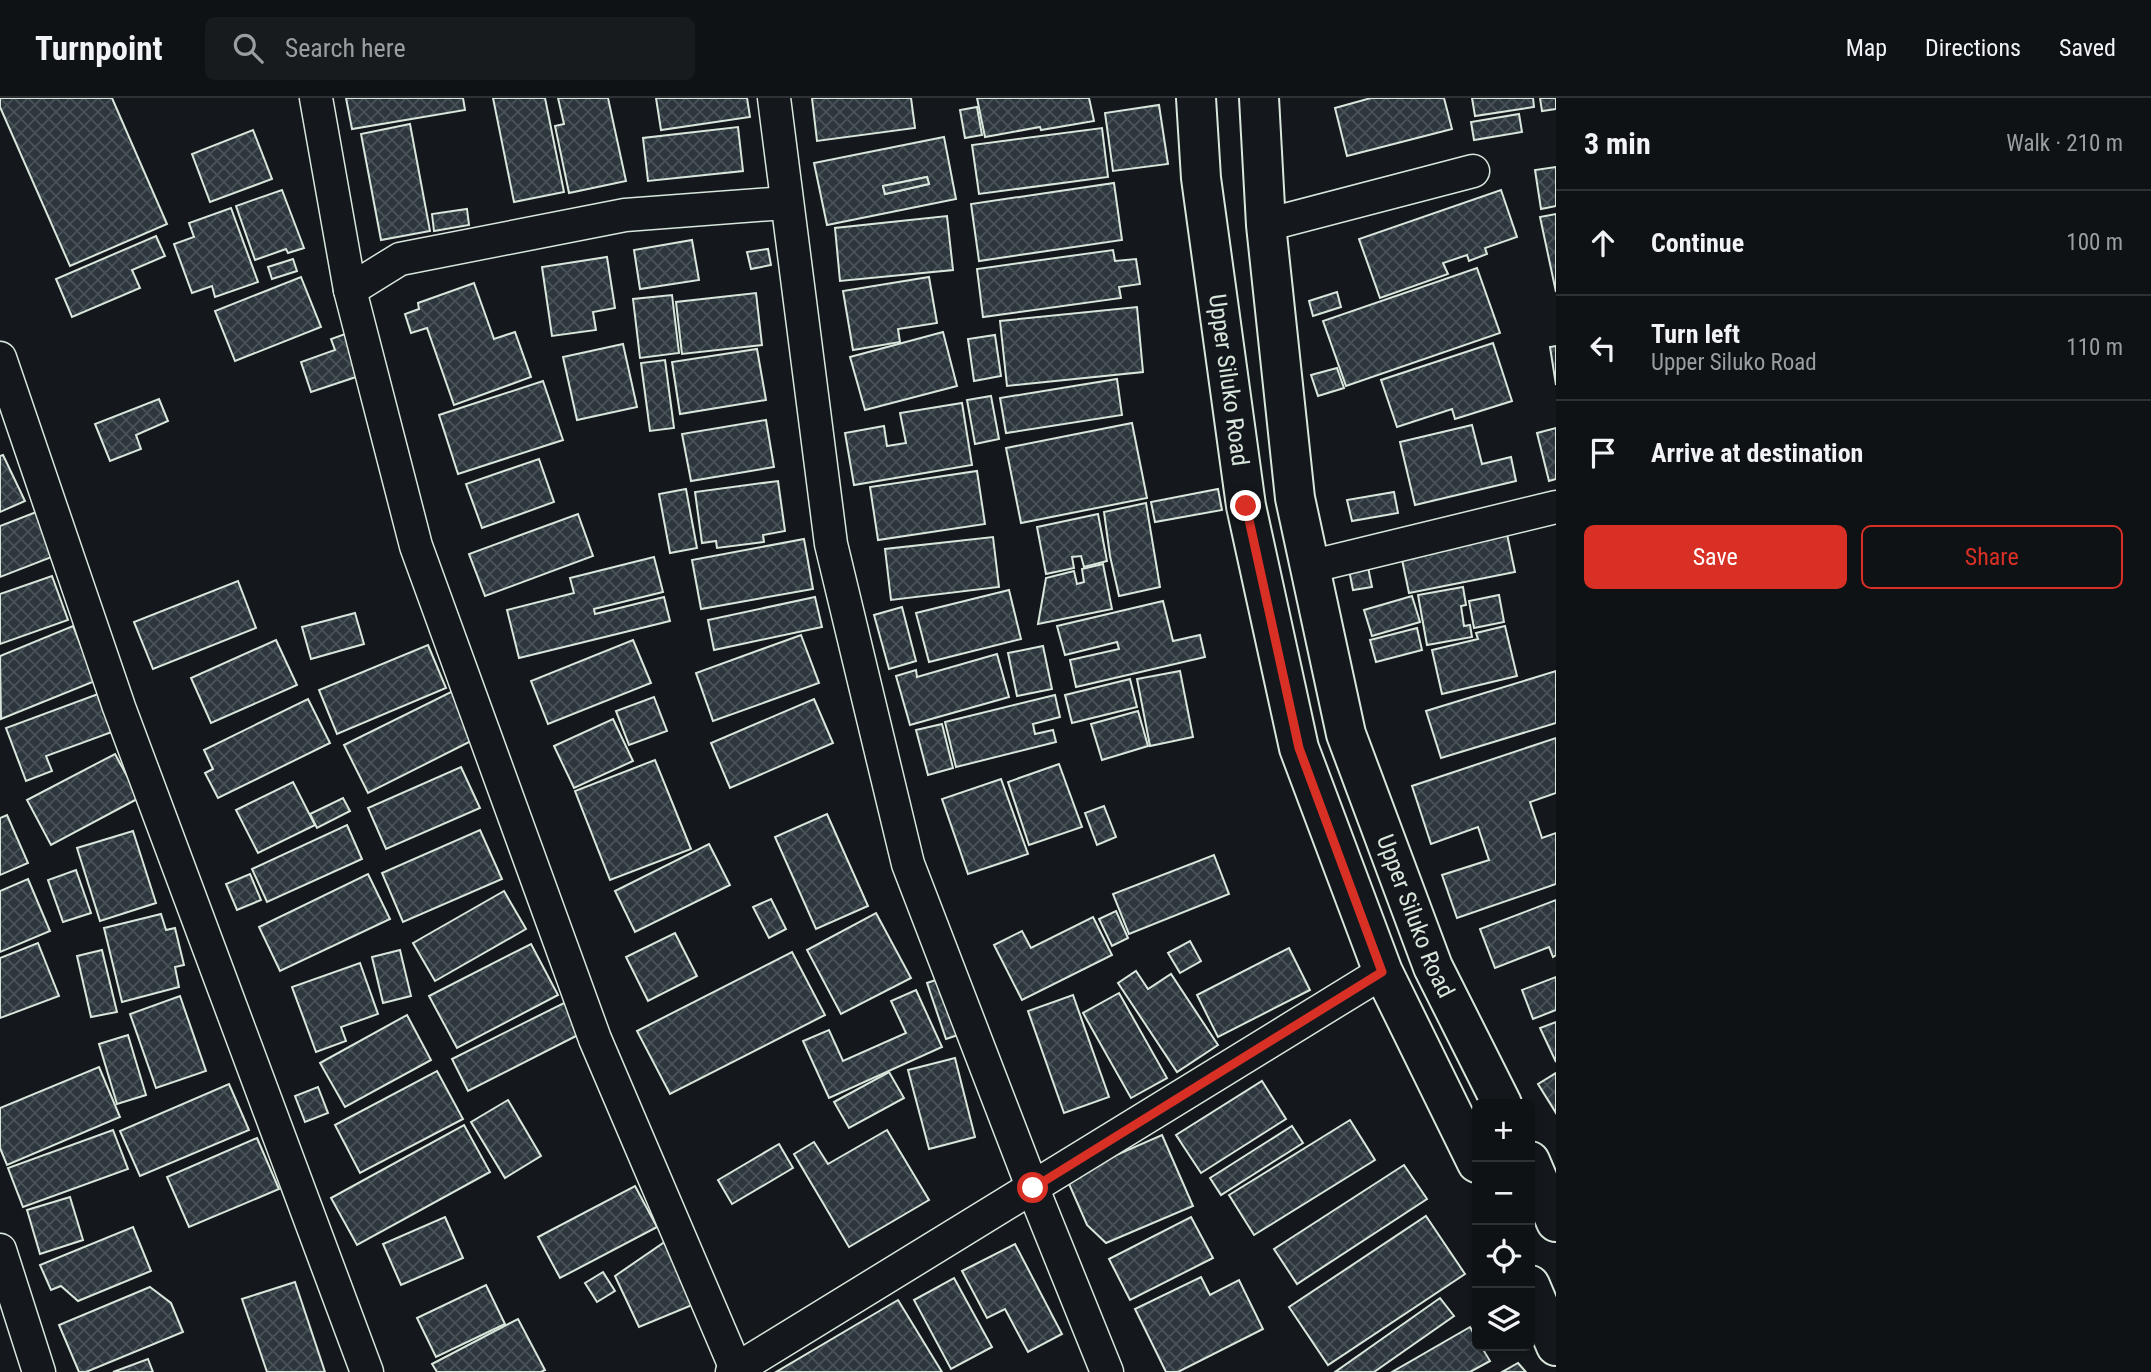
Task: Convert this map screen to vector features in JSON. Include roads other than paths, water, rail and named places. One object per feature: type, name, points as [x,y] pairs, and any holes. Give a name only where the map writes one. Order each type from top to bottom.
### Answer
[{"type":"main road","name":"Upper Siluko Road","points":[[1196,98],[1201,178],[1246,506],[1299,748],[1382,972],[1477,1162]]},
{"type":"main road","name":"Upper Siluko Road","points":[[1259,98],[1266,225],[1295,498],[1346,734],[1433,967],[1499,1099]]},
{"type":"main road","points":[[1530,1162],[1556,1222]]},
{"type":"main road","points":[[1531,1288],[1556,1346]]},
{"type":"street","points":[[316,98],[350,290],[416,546],[595,1039],[734,1371],[1382,972]]},
{"type":"street","points":[[774,98],[785,203],[798,281],[831,544],[908,863],[1107,1372]]},
{"type":"street","points":[[1266,225],[1473,171]]},
{"type":"street","points":[[350,290],[400,259],[625,215],[785,203]]},
{"type":"street","points":[[0,358],[118,707],[367,1372]]},
{"type":"street","points":[[1310,566],[1556,507]]},
{"type":"street","points":[[0,1250],[39,1372]]}]
